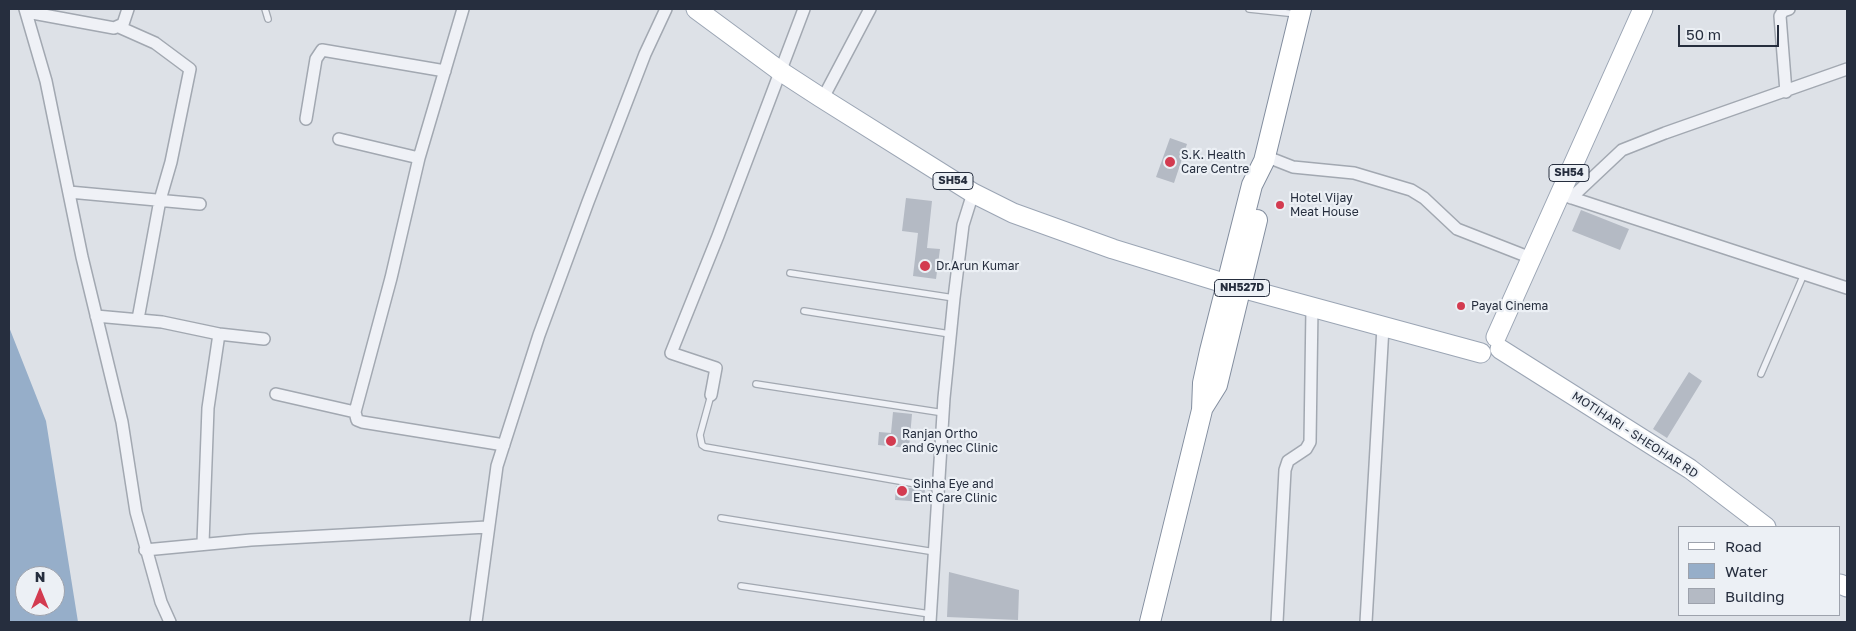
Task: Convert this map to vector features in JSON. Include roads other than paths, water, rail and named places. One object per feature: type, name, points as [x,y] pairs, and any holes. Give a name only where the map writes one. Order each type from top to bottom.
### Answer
[{"type":"highway","name":"NH527D","points":[[1150,622],[1202,410],[1203,384],[1234,286],[1252,185],[1264,158],[1300,11]]},
{"type":"main road","name":"SH54","points":[[696,9],[780,71],[973,193],[1046,227],[1234,286],[1492,356],[1531,258],[1565,196],[1643,9]]},
{"type":"main road","name":"MOTIHARI - SHEOHAR RD","points":[[1498,343],[1690,469],[1765,526]]},
{"type":"street","points":[[119,27],[128,9]]},
{"type":"street","points":[[463,9],[419,158],[391,278],[355,412],[357,420],[362,422],[504,445]]},
{"type":"street","points":[[476,622],[487,527],[497,466],[539,334],[645,54],[666,9]]},
{"type":"street","points":[[711,395],[716,368],[671,353],[718,236],[804,9]]},
{"type":"street","points":[[822,98],[870,9]]},
{"type":"street","points":[[1786,92],[1780,16],[1783,11],[1789,9]]},
{"type":"street","points":[[138,319],[160,200],[171,162],[190,69],[155,43],[119,27],[26,11],[46,81],[96,316],[122,422],[136,512],[161,602],[170,622]]},
{"type":"street","points":[[306,119],[316,58],[322,50],[445,71]]},
{"type":"street","points":[[1565,196],[1622,150],[1665,133],[1847,70]]},
{"type":"street","points":[[339,139],[419,158]]},
{"type":"street","points":[[1264,158],[1293,167],[1354,174],[1411,190],[1424,198],[1457,229],[1531,258]]},
{"type":"street","points":[[69,192],[200,204]]},
{"type":"street","points":[[930,618],[950,334],[963,226],[973,193]]},
{"type":"street","points":[[1565,196],[1847,288]]},
{"type":"street","points":[[1277,622],[1285,470],[1288,461],[1306,449],[1310,442],[1312,308]]},
{"type":"street","points":[[96,316],[138,319],[219,334],[264,339]]},
{"type":"street","points":[[1366,622],[1383,327]]},
{"type":"street","points":[[203,544],[208,408],[219,334]]},
{"type":"street","points":[[276,394],[355,412]]},
{"type":"street","points":[[145,550],[203,544],[487,527]]},
{"type":"lane","points":[[265,9],[268,19]]},
{"type":"lane","points":[[1249,9],[1300,11]]},
{"type":"lane","points":[[790,273],[954,298]]},
{"type":"lane","points":[[1761,374],[1804,274]]},
{"type":"lane","points":[[804,311],[950,334]]},
{"type":"lane","points":[[756,384],[944,412]]},
{"type":"lane","points":[[711,395],[700,435],[702,445],[706,448],[940,488]]},
{"type":"lane","points":[[721,518],[935,552]]},
{"type":"lane","points":[[741,586],[930,618]]},
{"type":"water","points":[[9,327],[46,421],[78,622],[9,622]]},
{"type":"place","name":"S.K. Health Care Centre","points":[[1170,162]]},
{"type":"place","name":"Hotel Vijay Meat House","points":[[1280,205]]},
{"type":"place","name":"Dr.Arun Kumar","points":[[925,266]]},
{"type":"place","name":"Payal Cinema","points":[[1461,306]]},
{"type":"place","name":"Ranjan Ortho and Gynec Clinic","points":[[891,441]]},
{"type":"place","name":"Sinha Eye and Ent Care Clinic","points":[[902,491]]}]
